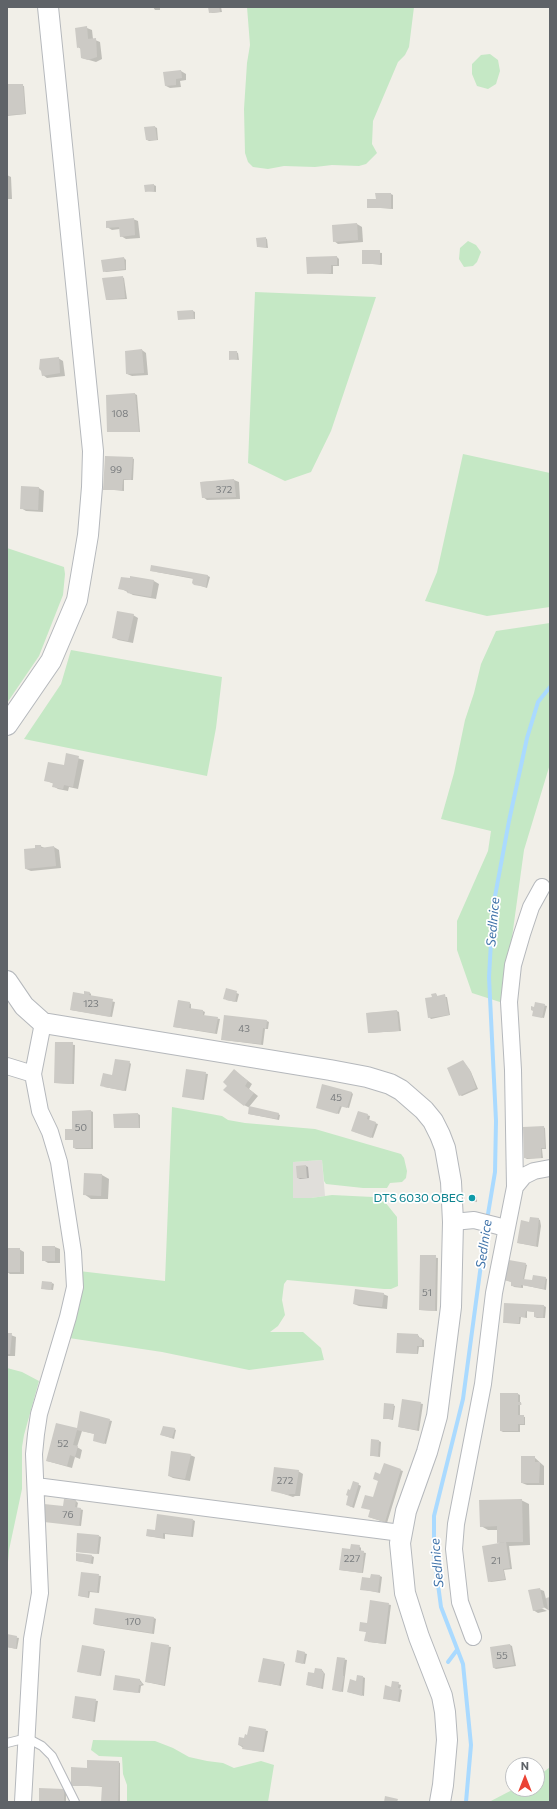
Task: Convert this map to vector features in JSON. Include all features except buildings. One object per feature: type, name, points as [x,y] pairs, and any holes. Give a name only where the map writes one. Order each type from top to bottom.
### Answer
[{"type":"street","points":[[7,725],[51,662],[77,600],[88,535],[92,487],[92,451],[48,7]]},
{"type":"street","points":[[473,1638],[460,1602],[454,1549],[456,1524],[483,1384],[502,1227],[515,1187],[513,1070],[509,1002],[513,965],[531,907],[542,887]]},
{"type":"street","points":[[7,980],[24,1006],[43,1023],[367,1077],[390,1084],[401,1090],[424,1110],[433,1121],[445,1148],[448,1163],[453,1222],[451,1307],[438,1406],[429,1446],[410,1500],[401,1533],[402,1572],[405,1593],[417,1631],[442,1696],[446,1712],[447,1740],[440,1802]]},
{"type":"street","points":[[23,1802],[32,1639],[40,1593],[34,1454],[39,1414],[73,1300],[75,1272],[59,1162],[50,1132],[40,1111],[33,1074],[43,1023]]},
{"type":"street","points":[[7,1066],[33,1074]]},
{"type":"street","points":[[515,1187],[524,1176],[534,1171],[550,1168]]},
{"type":"street","points":[[453,1222],[474,1220],[502,1227]]},
{"type":"street","points":[[36,1486],[401,1533]]},
{"type":"lane","points":[[7,1743],[27,1738],[42,1746],[52,1756],[75,1802]]},
{"type":"shaded area","points":[[322,1160],[325,1196],[293,1198],[292,1162]]},
{"type":"green space","points":[[247,7],[414,7],[409,47],[405,55],[398,62],[373,121],[372,144],[377,153],[366,164],[359,166],[284,166],[268,169],[253,167],[248,162],[245,153],[244,109],[247,63],[250,45]]},
{"type":"green space","points":[[490,54],[498,60],[500,71],[496,84],[488,89],[477,86],[472,74],[472,64],[481,55]]},
{"type":"green space","points":[[468,241],[476,245],[481,252],[477,262],[473,266],[464,267],[459,259],[460,248]]},
{"type":"green space","points":[[255,292],[376,297],[331,431],[311,472],[285,481],[248,463]]},
{"type":"green space","points":[[463,454],[550,473],[550,607],[487,616],[425,601],[437,572]]},
{"type":"green space","points":[[7,548],[64,567],[65,574],[63,595],[39,656],[7,703]]},
{"type":"green space","points":[[550,623],[550,764],[524,850],[503,1003],[472,993],[457,950],[457,921],[488,851],[491,831],[441,819],[454,773],[465,720],[474,693],[481,664],[496,631]]},
{"type":"green space","points":[[71,650],[222,677],[216,728],[207,776],[24,739],[61,684]]},
{"type":"green space","points":[[172,1107],[222,1116],[228,1120],[245,1123],[315,1129],[401,1154],[404,1158],[407,1171],[406,1178],[402,1182],[390,1183],[387,1188],[363,1188],[326,1184],[324,1181],[322,1160],[293,1162],[293,1198],[311,1198],[332,1195],[373,1197],[385,1202],[397,1217],[398,1286],[391,1289],[384,1289],[287,1280],[284,1284],[282,1300],[285,1315],[278,1326],[270,1332],[303,1332],[321,1348],[324,1360],[249,1370],[162,1352],[69,1338],[79,1271],[165,1281]]},
{"type":"green space","points":[[7,1368],[22,1372],[39,1381],[22,1447],[22,1489],[9,1550],[7,1574]]},
{"type":"green space","points":[[93,1740],[155,1741],[173,1748],[189,1757],[223,1763],[234,1768],[261,1761],[274,1765],[268,1802],[127,1802],[127,1785],[123,1774],[122,1757],[99,1756],[91,1750]]},
{"type":"green space","points":[[550,1767],[550,1802],[489,1802],[505,1794],[505,1797],[545,1797],[545,1771]]},
{"type":"waterway","name":"Sedlnice","points":[[487,1220],[495,1172],[496,1121],[489,977],[493,907],[509,821],[527,738],[538,702],[550,687]]},
{"type":"waterway","name":"Sedlnice","points":[[466,1802],[471,1745],[463,1664],[441,1607],[434,1554],[434,1516],[463,1399],[486,1227]]},
{"type":"waterway","points":[[448,1662],[457,1650]]},
{"type":"place","name":"DTS 6030 OBEC","points":[[472,1198]]}]
